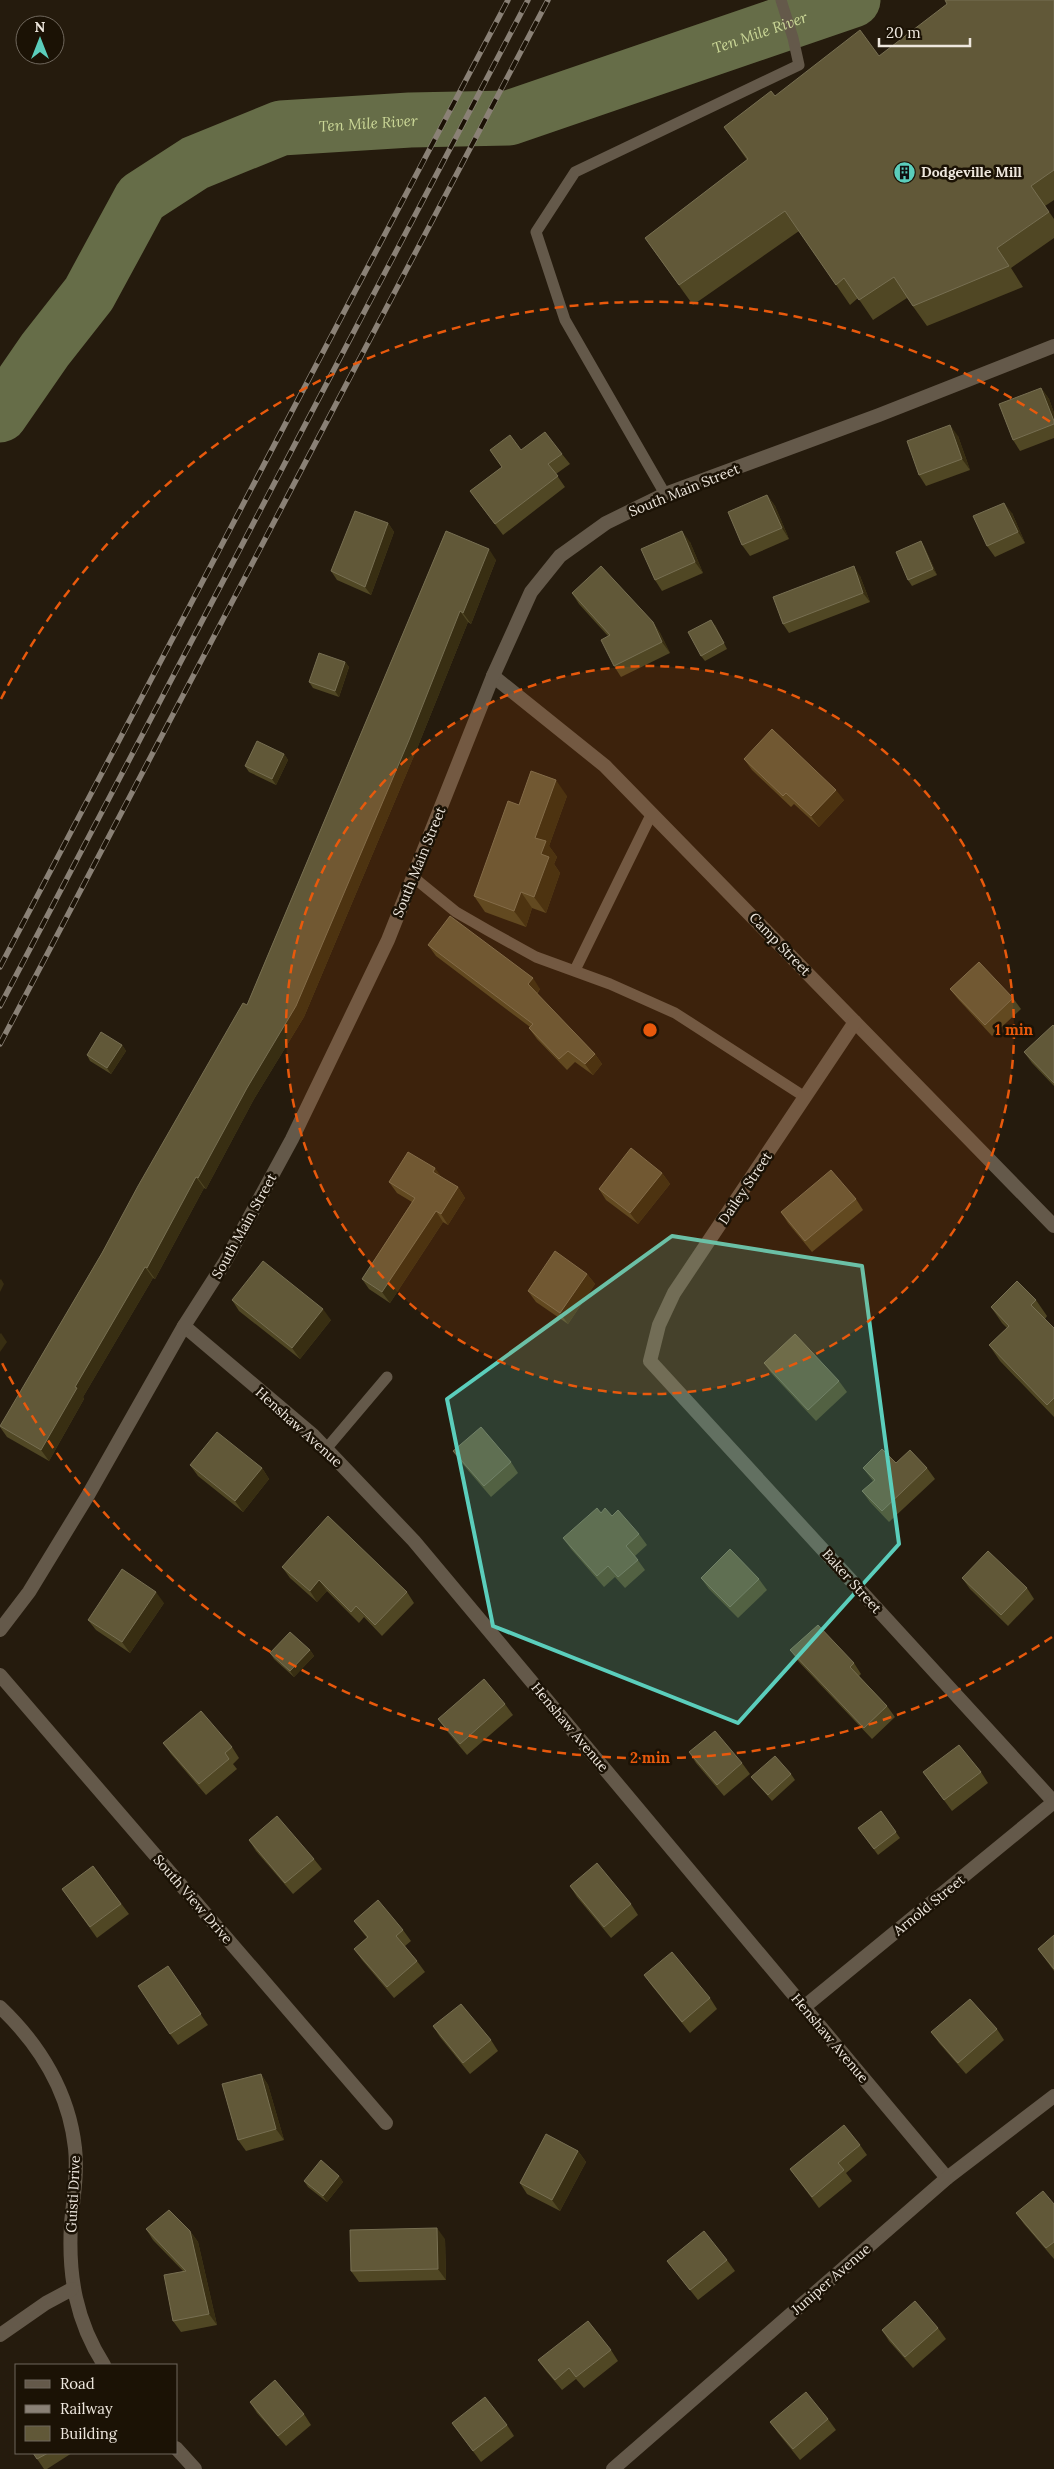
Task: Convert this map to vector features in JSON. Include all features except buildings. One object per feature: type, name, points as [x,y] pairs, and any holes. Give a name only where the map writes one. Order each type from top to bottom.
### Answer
[{"type":"street","name":"South Main Street","points":[[0,1630],[29,1592],[82,1505],[184,1326],[225,1262],[292,1139],[388,940],[493,676],[531,592],[560,556],[606,523],[665,494],[879,415],[1054,346]]},
{"type":"street","name":"Camp Street","points":[[493,676],[605,766],[1054,1226]]},
{"type":"street","name":"Dailey Street","points":[[650,1361],[659,1325],[674,1294],[855,1022]]},
{"type":"street","name":"Henshaw Avenue","points":[[184,1326],[326,1449],[414,1540],[947,2178]]},
{"type":"street","name":"Baker Street","points":[[650,1361],[1054,1802]]},
{"type":"street","name":"South View Drive","points":[[0,1675],[386,2123]]},
{"type":"street","name":"Arnold Street","points":[[804,2007],[1054,1802]]},
{"type":"street","name":"Guisti Drive","points":[[0,2007],[34,2045],[52,2073],[67,2107],[75,2149],[76,2188],[70,2258],[72,2289],[91,2345],[103,2364]]},
{"type":"street","name":"Juniper Avenue","points":[[613,2469],[947,2178],[1054,2096]]},
{"type":"street","points":[[0,2335],[46,2303],[72,2289]]},
{"type":"street","points":[[178,2450],[195,2469]]},
{"type":"lane","points":[[665,494],[565,320],[536,232],[575,172],[799,65],[793,38],[780,0]]},
{"type":"lane","points":[[575,970],[652,814]]},
{"type":"lane","points":[[414,877],[456,912],[536,957],[575,970],[675,1012],[805,1098]]},
{"type":"lane","points":[[326,1449],[387,1377]]},
{"type":"highlighted area","points":[[672,1236],[862,1266],[899,1544],[738,1723],[493,1626],[447,1399]]},
{"type":"waterway","name":"Ten Mile River","points":[[0,415],[45,350],[89,294],[141,198],[195,163],[281,128],[410,120],[509,118],[853,0]]},
{"type":"railway","points":[[0,967],[508,0]]},
{"type":"railway","points":[[0,1006],[528,0]]},
{"type":"railway","points":[[0,1044],[548,0]]},
{"type":"place","name":"Dodgeville Mill","points":[[905,172]]}]
